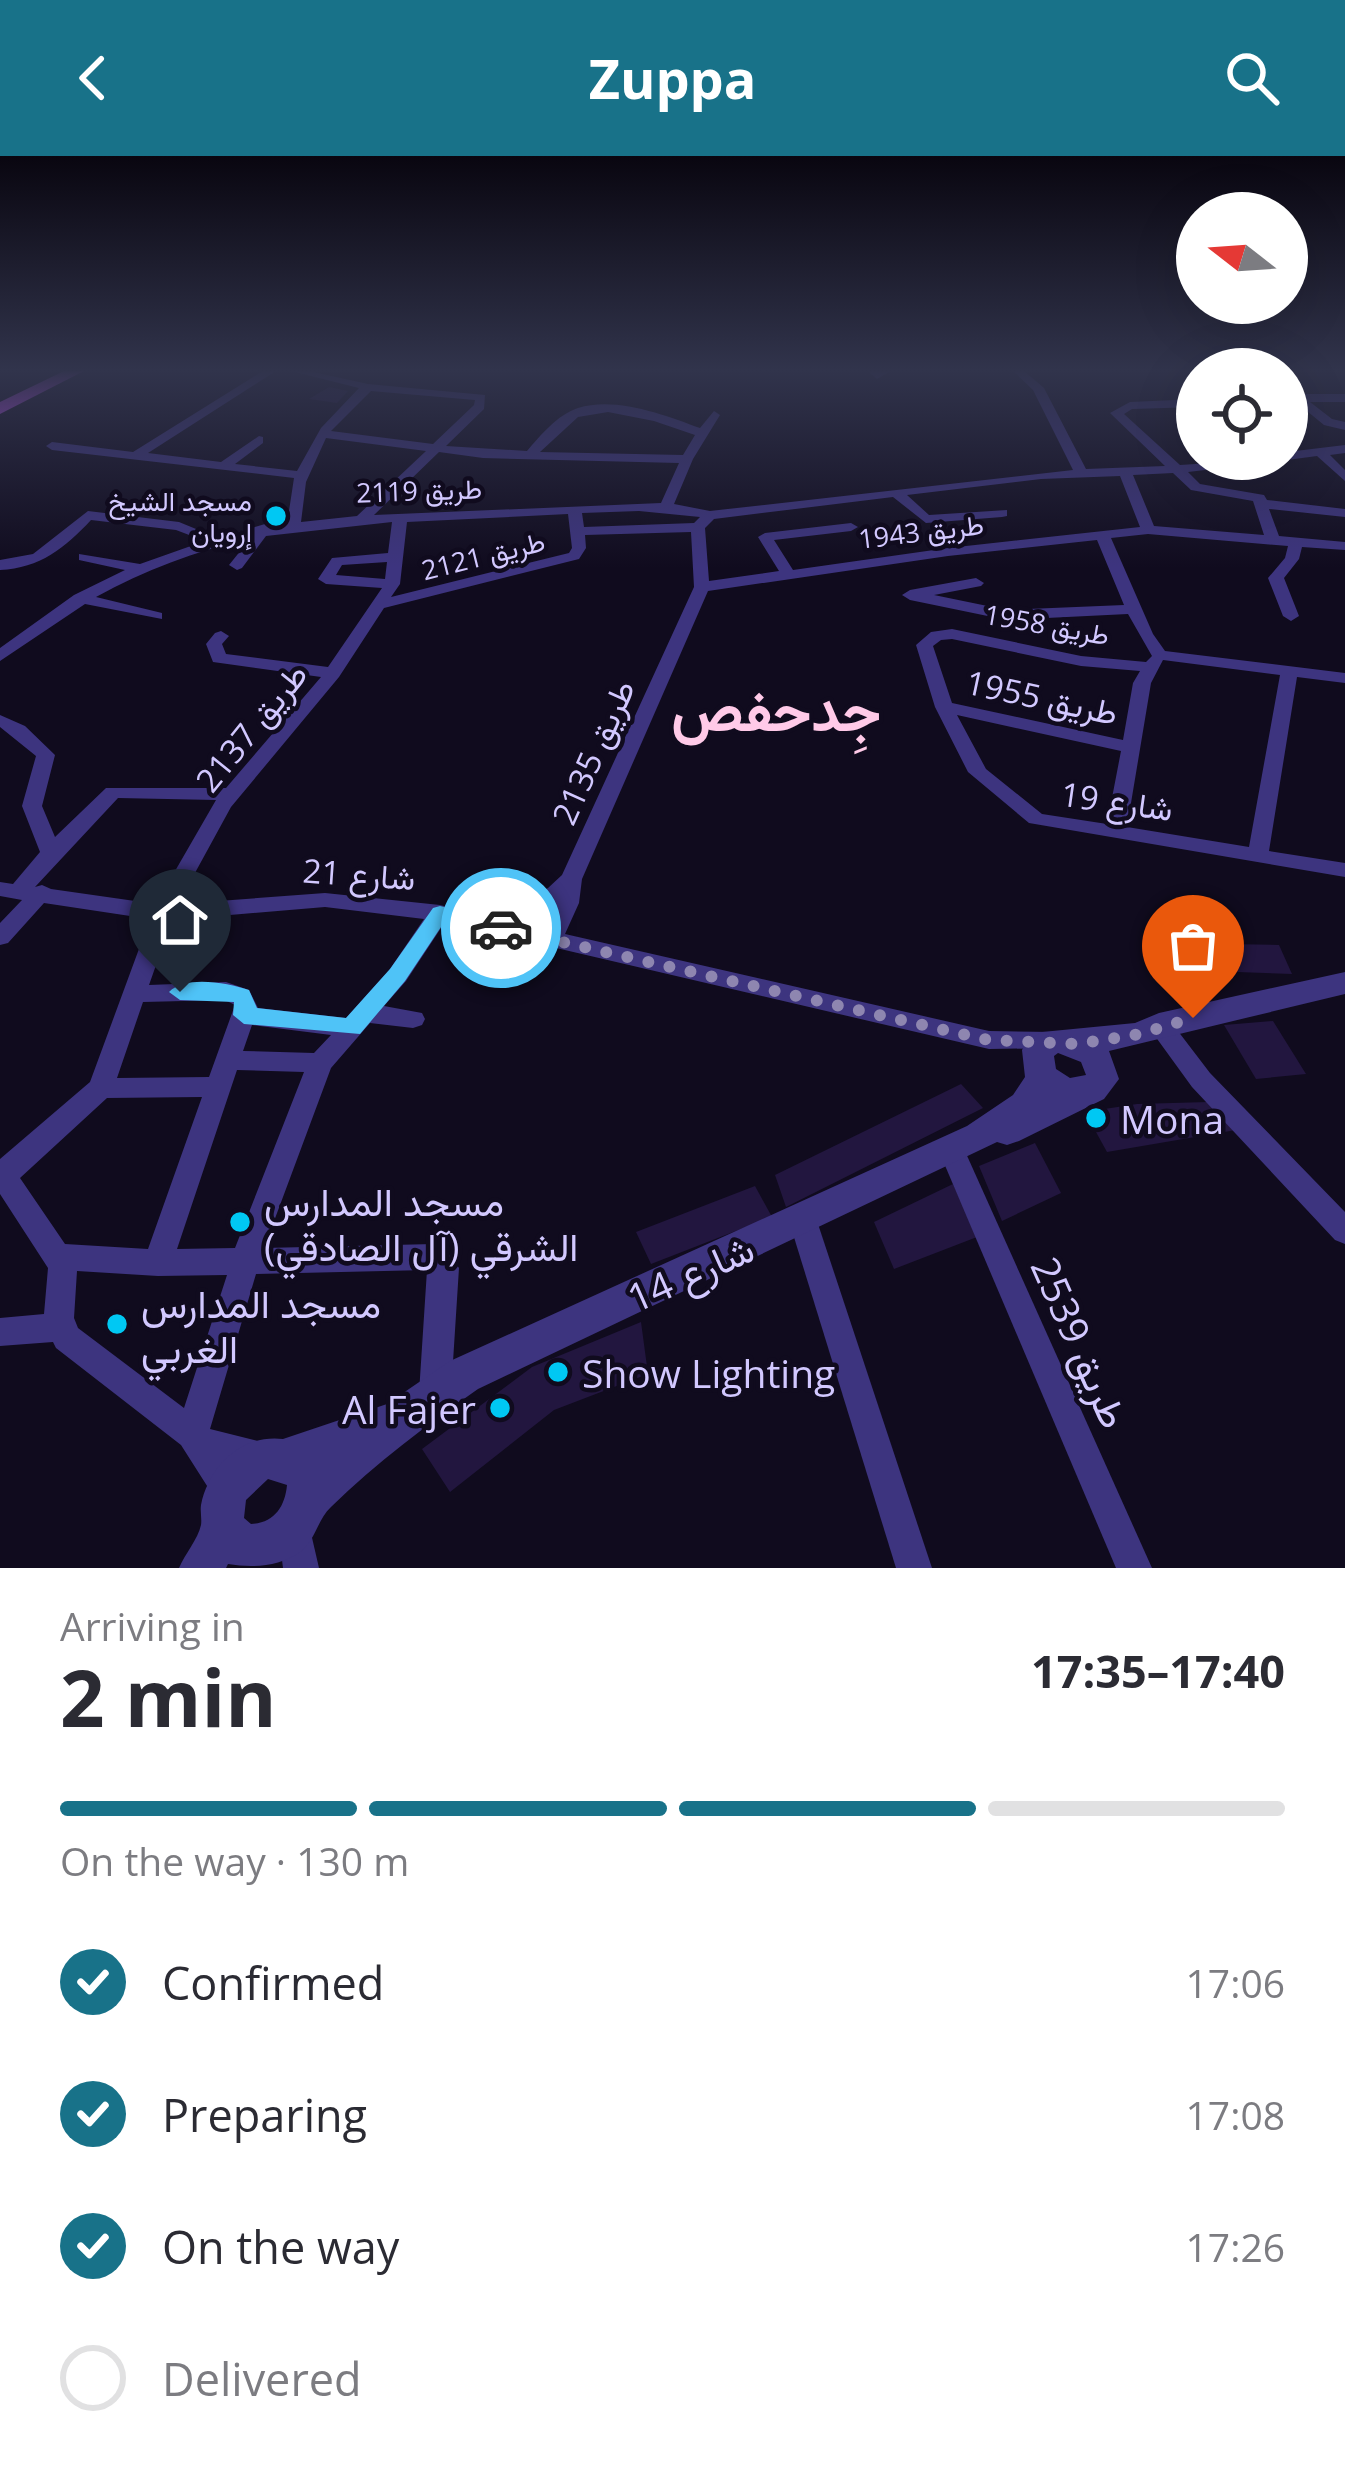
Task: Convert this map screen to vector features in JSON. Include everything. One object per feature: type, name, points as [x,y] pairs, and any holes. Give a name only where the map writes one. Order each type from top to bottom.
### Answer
[{"type":"street","points":[[134,457],[165,437]]},
{"type":"street","points":[[294,524],[298,475],[321,437]]},
{"type":"street","points":[[344,437],[434,449],[687,459]]},
{"type":"street","points":[[363,518],[447,437]]},
{"type":"street","points":[[531,454],[549,437]]},
{"type":"street","points":[[666,508],[699,437]]},
{"type":"street","points":[[1063,437],[1081,472]]},
{"type":"street","points":[[1144,437],[1176,465]]},
{"type":"street","points":[[220,468],[260,440]]},
{"type":"street","points":[[52,446],[298,475]]},
{"type":"street","points":[[1308,453],[1345,449]]},
{"type":"street","points":[[1320,452],[1345,477]]},
{"type":"street","points":[[702,587],[704,521],[973,483],[1081,472],[1176,469]]},
{"type":"street","points":[[1125,472],[1148,530]]},
{"type":"street","points":[[1190,480],[1196,487],[1248,493],[1263,504],[1345,513]]},
{"type":"street","points":[[973,483],[1036,541]]},
{"type":"street","points":[[895,492],[926,520],[1002,513]]},
{"type":"street","points":[[1263,504],[1272,538]]},
{"type":"street","name":"طريق 2119","points":[[0,656],[80,598],[136,567],[212,539],[265,528],[363,518],[666,508],[704,521]]},
{"type":"street","name":"طريق 2121","points":[[377,605],[568,558],[577,553],[575,511]]},
{"type":"street","points":[[0,565],[25,565],[44,557],[88,515],[179,526],[212,539]]},
{"type":"street","name":"طريق 2137","points":[[100,1088],[163,913],[232,794],[333,673],[392,584],[400,517]]},
{"type":"street","name":"طريق 2121","points":[[579,531],[704,521]]},
{"type":"street","name":"طريق 1943","points":[[788,574],[765,538],[850,527]]},
{"type":"street","points":[[237,565],[265,528]]},
{"type":"street","name":"طريق 1943","points":[[702,587],[963,550],[1148,530],[1345,546]]},
{"type":"street","points":[[1101,533],[1154,661]]},
{"type":"street","points":[[1291,616],[1276,578],[1292,559],[1296,541]]},
{"type":"street","points":[[963,550],[992,610]]},
{"type":"street","points":[[392,584],[326,579],[337,561],[395,556]]},
{"type":"street","points":[[84,557],[136,567]]},
{"type":"street","points":[[976,583],[910,595],[1026,616],[1133,609]]},
{"type":"street","name":"طريق 2135","points":[[540,938],[702,587]]},
{"type":"street","points":[[80,598],[156,616]]},
{"type":"street","name":"طريق 1958","points":[[937,635],[1081,661],[1290,669],[1345,678]]},
{"type":"street","name":"شارع 19","points":[[937,635],[925,645],[944,706],[978,772],[1004,798],[1036,819],[1345,870]]},
{"type":"street","points":[[0,636],[21,639]]},
{"type":"street","points":[[221,636],[214,644],[219,658],[333,673]]},
{"type":"street","name":"طريق 1955","points":[[1116,832],[1127,747],[1154,661]]},
{"type":"street","points":[[1258,853],[1290,669]]},
{"type":"street","name":"طريق 1955","points":[[944,706],[1127,747]]},
{"type":"street","points":[[0,720],[20,730],[46,755],[32,806],[50,853]]},
{"type":"street","points":[[0,937],[21,890],[50,853],[112,792],[232,794]]},
{"type":"street","name":"شارع 21","points":[[21,890],[163,913],[325,900],[440,913],[988,1040],[1065,1042]]},
{"type":"street","points":[[493,925],[565,892],[589,950]]},
{"type":"street","points":[[195,1438],[261,1211],[320,1063],[440,913]]},
{"type":"street","points":[[1065,1042],[1092,1052],[1094,1082],[1065,1091],[1041,1076],[1035,1058],[1065,1042],[1149,1030],[1345,983]]},
{"type":"street","points":[[133,994],[226,992],[242,996],[247,1004],[158,1263]]},
{"type":"street","points":[[244,1015],[413,1019]]},
{"type":"street","points":[[1149,1030],[1345,1231]]},
{"type":"street","name":"شارع 14","points":[[965,1143],[1027,1124],[1094,1082],[1130,1053],[1149,1030]]},
{"type":"street","name":"شارع 21","points":[[988,1040],[1041,1076]]},
{"type":"street","points":[[228,1060],[320,1063]]},
{"type":"street","name":"شارع 14","points":[[202,1568],[265,1538],[420,1405],[476,1369],[965,1143],[1025,1105],[1041,1076]]},
{"type":"street","points":[[195,1438],[276,1458],[308,1479],[265,1538],[195,1438],[67,1338],[61,1327],[65,1275],[60,1257],[2,1173],[100,1088],[215,1087]]},
{"type":"street","name":"طريق 2539","points":[[965,1143],[1134,1568]]},
{"type":"street","points":[[803,1221],[914,1568]]},
{"type":"street","points":[[60,1257],[158,1263],[376,1256],[440,1261],[444,1268],[420,1405]]},
{"type":"street","points":[[0,1332],[61,1327]]},
{"type":"street","name":"شارع 14","points":[[265,1538],[251,1464],[420,1405]]},
{"type":"building","points":[[1225,944],[1279,945],[1292,974],[1237,972]]},
{"type":"building","points":[[1273,1021],[1306,1074],[1256,1079],[1224,1025]]},
{"type":"building","points":[[961,1084],[983,1108],[786,1207],[775,1175]]},
{"type":"building","points":[[1208,1102],[1236,1130],[1107,1152],[1085,1112],[1137,1104]]},
{"type":"building","points":[[1035,1143],[1061,1193],[1002,1221],[979,1166]]},
{"type":"building","points":[[953,1184],[977,1237],[894,1269],[874,1222]]},
{"type":"building","points":[[755,1186],[772,1217],[651,1264],[636,1232]]},
{"type":"building","points":[[641,1322],[648,1374],[554,1410],[450,1492],[422,1449],[532,1367]]},
{"type":"way so far","points":[[501,928],[988,1040],[1078,1044],[1140,1034],[1193,1018]]},
{"type":"place","name":"مسجد الشيخ إرويان","points":[[276,516]]},
{"type":"place","name":"Mona","points":[[1096,1118]]},
{"type":"place","name":"مسجد المدارس الشرقي (آل الصادقي)","points":[[240,1222]]},
{"type":"place","name":"مسجد المدارس الغربي","points":[[117,1324]]},
{"type":"place","name":"Show Lighting","points":[[558,1372]]},
{"type":"place","name":"Al Fajer","points":[[500,1408]]},
{"type":"district","name":"جِدحفص","points":[[776,709]]},
{"type":"route","points":[[180,992],[226,992],[242,996],[247,1004],[244,1015],[352,1028],[398,975],[440,913],[501,928]]}]
